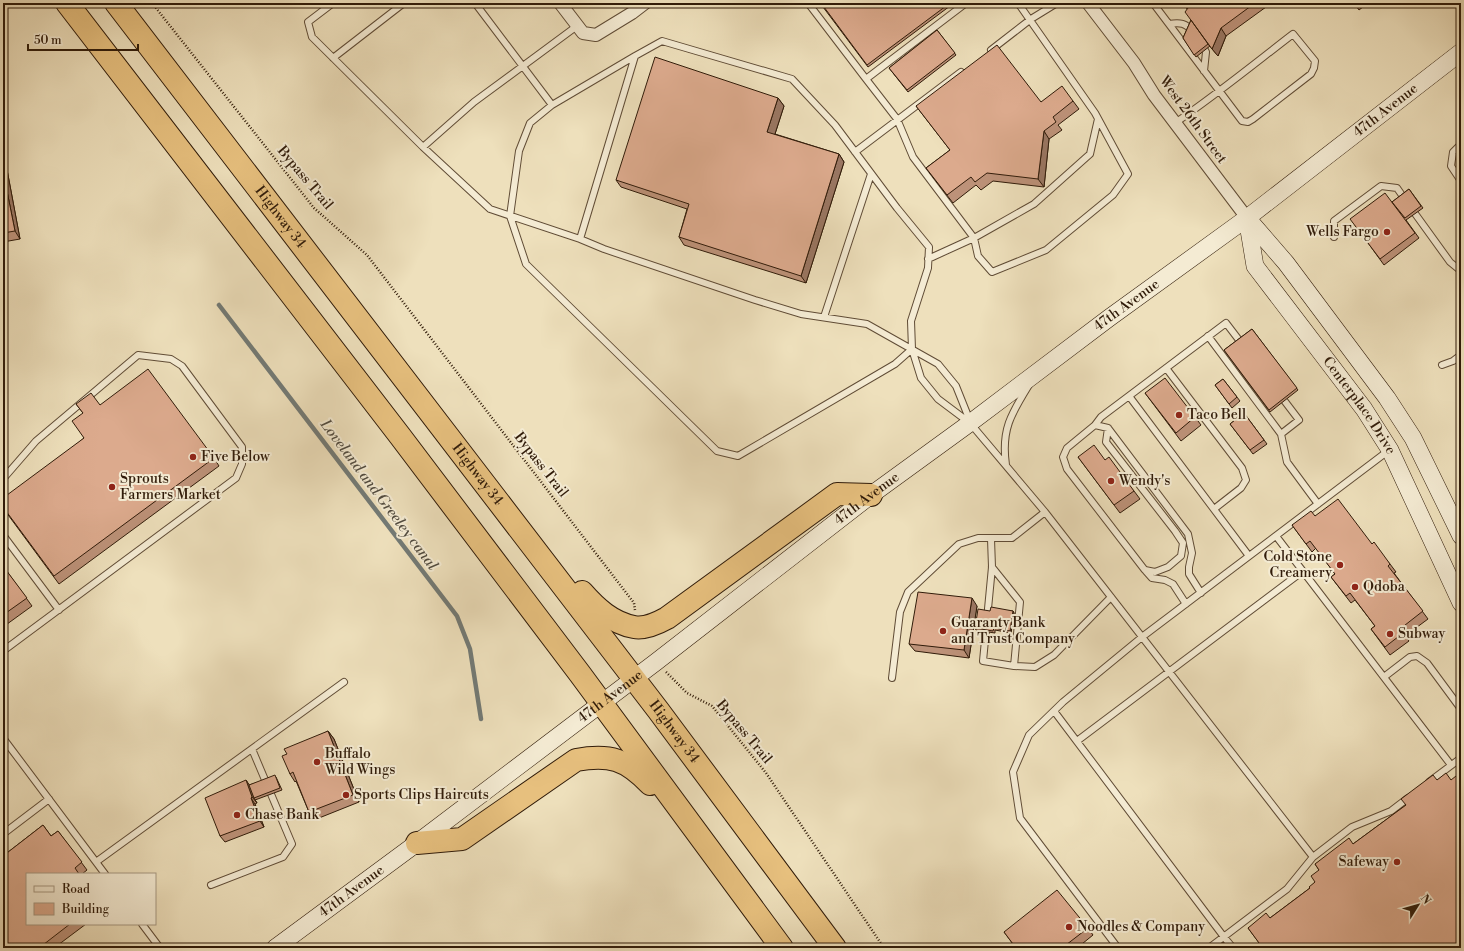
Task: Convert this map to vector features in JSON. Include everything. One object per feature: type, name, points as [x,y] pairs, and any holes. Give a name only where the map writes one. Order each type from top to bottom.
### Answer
[{"type":"highway","points":[[67,3],[400,436],[602,703],[782,948]]},
{"type":"highway","name":"Highway 34","points":[[116,3],[633,678],[835,948]]},
{"type":"highway","points":[[450,438],[587,598],[601,612],[617,622],[635,627],[655,624],[667,618],[837,494],[871,495]]},
{"type":"highway","points":[[417,843],[462,839],[576,760],[593,757],[617,759],[632,767],[649,783],[736,885]]},
{"type":"main road","name":"47th Avenue","points":[[275,948],[417,843],[656,662],[871,495],[1247,218],[1461,52]]},
{"type":"main road","name":"Centerplace Drive","points":[[1247,218],[1255,266],[1364,409],[1390,450],[1461,603]]},
{"type":"main road","name":"Centerplace Drive","points":[[1247,218],[1286,263],[1387,398],[1456,510],[1461,536]]},
{"type":"street","points":[[560,3],[580,30],[596,35],[632,13],[645,3]]},
{"type":"street","name":"West 26th Street","points":[[1088,3],[1134,63],[1154,95],[1229,194]]},
{"type":"street","name":"Centerplace Drive","points":[[1229,194],[1247,218]]},
{"type":"lane","points":[[333,3],[308,22],[312,37],[423,146],[490,209],[580,238],[604,249],[755,300],[801,314],[867,324],[938,364],[956,386],[970,423]]},
{"type":"lane","points":[[333,58],[404,3]]},
{"type":"lane","points":[[474,3],[552,105]]},
{"type":"lane","points":[[808,3],[897,119],[913,157],[974,238],[978,256],[992,272],[1046,250],[1113,195],[1128,174],[1098,119],[1018,3]]},
{"type":"lane","points":[[866,79],[966,3]]},
{"type":"lane","points":[[986,53],[1030,19],[1057,3]]},
{"type":"lane","points":[[1153,3],[1219,91],[1242,121],[1248,122],[1253,119],[1311,74],[1315,61],[1292,34],[1219,91],[1175,123]]},
{"type":"lane","points":[[1169,24],[1182,23],[1188,25],[1192,30],[1206,52],[1204,71]]},
{"type":"lane","points":[[423,146],[474,102],[522,66],[580,30]]},
{"type":"lane","points":[[912,349],[896,364],[738,456],[717,451],[526,264],[510,216],[519,151],[530,123],[552,105],[662,41],[792,79],[835,125],[928,247],[928,268],[911,321],[912,349],[921,378],[938,400],[970,423],[1045,512],[1313,857]]},
{"type":"lane","points":[[580,238],[635,56]]},
{"type":"lane","points":[[855,152],[967,67]]},
{"type":"lane","points":[[928,259],[974,238],[1034,204],[1090,154],[1098,119]]},
{"type":"lane","points":[[1461,144],[1453,152],[1451,166],[1461,181]]},
{"type":"lane","points":[[824,317],[871,174]]},
{"type":"lane","points":[[1334,237],[1334,222],[1381,186],[1397,188],[1450,262],[1461,271]]},
{"type":"lane","points":[[1186,604],[1173,584],[1165,580],[1152,578],[1144,569],[1067,469],[1063,457],[1067,448],[1095,425],[1101,417],[1226,323],[1245,347]]},
{"type":"lane","points":[[1208,336],[1281,434],[1287,462],[1318,504]]},
{"type":"lane","points":[[3,479],[36,442],[138,355],[171,359],[182,366],[242,447],[242,464],[236,478],[3,651]]},
{"type":"lane","points":[[1442,365],[1453,361],[1461,355]]},
{"type":"lane","points":[[1166,368],[1242,468],[1246,480],[1241,488],[1214,509]]},
{"type":"lane","points":[[1006,465],[1004,447],[1007,429],[1013,411],[1038,372]]},
{"type":"lane","points":[[1276,390],[1299,420],[1281,434]]},
{"type":"lane","points":[[1129,396],[1249,556]]},
{"type":"lane","points":[[1095,425],[1108,428],[1188,534],[1192,553],[1189,574],[1201,593]]},
{"type":"lane","points":[[1108,428],[1106,442],[1183,543],[1181,556],[1168,567],[1155,572],[1144,569]]},
{"type":"lane","points":[[1118,948],[1020,818],[1013,772],[1029,735],[1054,711],[1142,637],[1390,450]]},
{"type":"lane","points":[[892,678],[900,612],[908,592],[959,544],[978,538],[1012,538],[1045,512]]},
{"type":"lane","points":[[3,535],[59,610]]},
{"type":"lane","points":[[1276,536],[1451,765]]},
{"type":"lane","points":[[991,539],[992,567],[983,660],[1014,666],[1035,667],[1054,655],[1111,597]]},
{"type":"lane","points":[[992,567],[1020,602],[1014,666]]},
{"type":"lane","points":[[1077,741],[1303,571]]},
{"type":"lane","points":[[1384,677],[1410,657],[1417,656],[1426,663],[1461,709]]},
{"type":"lane","points":[[96,862],[344,682]]},
{"type":"lane","points":[[1054,711],[1233,948]]},
{"type":"lane","points":[[3,738],[104,873]]},
{"type":"lane","points":[[211,885],[283,857],[292,844],[252,749]]},
{"type":"lane","points":[[1423,787],[1461,758]]},
{"type":"lane","points":[[1209,948],[1288,889],[1313,857],[1352,827],[1391,811],[1412,795]]},
{"type":"lane","points":[[3,834],[49,800]]},
{"type":"lane","points":[[143,925],[160,948]]},
{"type":"path","name":"Bypass Trail","points":[[152,3],[314,208],[366,255],[376,267],[634,603],[636,617],[635,627]]},
{"type":"path","name":"Bypass Trail","points":[[656,662],[687,693],[712,706],[766,773],[884,948]]},
{"type":"building","points":[[821,3],[950,3],[867,65]]},
{"type":"building","points":[[1183,3],[1255,3],[1221,28],[1212,49],[1185,12],[1188,8]]},
{"type":"building","points":[[1191,20],[1208,44],[1194,55],[1183,38]]},
{"type":"building","points":[[937,30],[955,53],[907,90],[889,68]]},
{"type":"building","points":[[997,45],[1041,102],[1062,86],[1073,101],[1053,117],[1056,122],[1044,131],[1038,179],[987,173],[975,182],[971,177],[947,195],[926,168],[950,150],[916,106]]},
{"type":"building","points":[[655,57],[778,98],[767,132],[839,154],[801,276],[679,237],[689,204],[616,180]]},
{"type":"building","points":[[3,171],[15,231],[3,233]]},
{"type":"building","points":[[1409,189],[1421,206],[1405,218],[1392,202]]},
{"type":"building","name":"Wells Fargo","points":[[1385,193],[1415,233],[1380,259],[1350,219]]},
{"type":"building","points":[[1252,329],[1297,388],[1269,410],[1224,350]]},
{"type":"building","name":"Sprouts Farmers Market","points":[[148,369],[214,458],[54,576],[3,507],[3,498],[84,438],[72,421],[83,413],[76,404],[91,393],[100,405]]},
{"type":"building","points":[[1165,378],[1195,417],[1176,433],[1145,393]]},
{"type":"building","points":[[1223,379],[1237,397],[1229,404],[1215,385]]},
{"type":"building","points":[[1244,413],[1264,440],[1250,450],[1230,424]]},
{"type":"building","points":[[1094,445],[1105,460],[1109,457],[1134,491],[1114,505],[1078,457]]},
{"type":"building","points":[[1338,499],[1372,544],[1374,542],[1390,564],[1388,566],[1423,611],[1400,629],[1403,633],[1385,647],[1371,629],[1375,626],[1350,593],[1346,596],[1331,577],[1335,574],[1310,541],[1306,544],[1292,525],[1311,511],[1315,516]]},
{"type":"building","points":[[3,566],[27,598],[3,615]]},
{"type":"building","points":[[918,592],[972,598],[964,650],[909,644]]},
{"type":"building","points":[[991,607],[1013,611],[1010,631],[994,628],[993,631],[975,628],[978,609],[990,611]]},
{"type":"building","points":[[328,731],[353,795],[309,812],[293,772],[290,774],[282,756],[287,754],[284,749]]},
{"type":"building","name":"Safeway","points":[[1461,772],[1461,948],[1269,948],[1265,944],[1262,947],[1248,928],[1266,913],[1270,918],[1310,888],[1309,887],[1315,882],[1311,876],[1319,870],[1315,864],[1349,838],[1353,844],[1406,805],[1401,799],[1433,775],[1437,780],[1446,773],[1451,780]]},
{"type":"building","points":[[275,775],[280,788],[254,798],[249,785]]},
{"type":"building","points":[[246,780],[260,821],[220,836],[205,798]]},
{"type":"building","points":[[43,825],[51,836],[58,831],[82,862],[75,868],[78,873],[26,873],[26,925],[69,925],[39,948],[3,948],[3,856]]},
{"type":"building","points":[[1057,890],[1088,928],[1062,948],[1016,948],[1004,932]]},
{"type":"waterway","name":"Loveland and Greeley canal","points":[[219,305],[457,616],[470,649],[481,719]]},
{"type":"place","name":"Wells Fargo","points":[[1387,232]]},
{"type":"place","name":"Taco Bell","points":[[1179,415]]},
{"type":"place","name":"Five Below","points":[[193,457]]},
{"type":"place","name":"Wendy's","points":[[1111,481]]},
{"type":"place","name":"Sprouts Farmers Market","points":[[112,487]]},
{"type":"place","name":"Cold Stone Creamery","points":[[1340,565]]},
{"type":"place","name":"Qdoba","points":[[1355,587]]},
{"type":"place","name":"Guaranty Bank and Trust Company","points":[[943,631]]},
{"type":"place","name":"Subway","points":[[1390,634]]},
{"type":"place","name":"Buffalo Wild Wings","points":[[317,762]]},
{"type":"place","name":"Sports Clips Haircuts","points":[[346,795]]},
{"type":"place","name":"Chase Bank","points":[[237,815]]},
{"type":"place","name":"Safeway","points":[[1397,862]]},
{"type":"place","name":"Noodles & Company","points":[[1069,927]]}]
